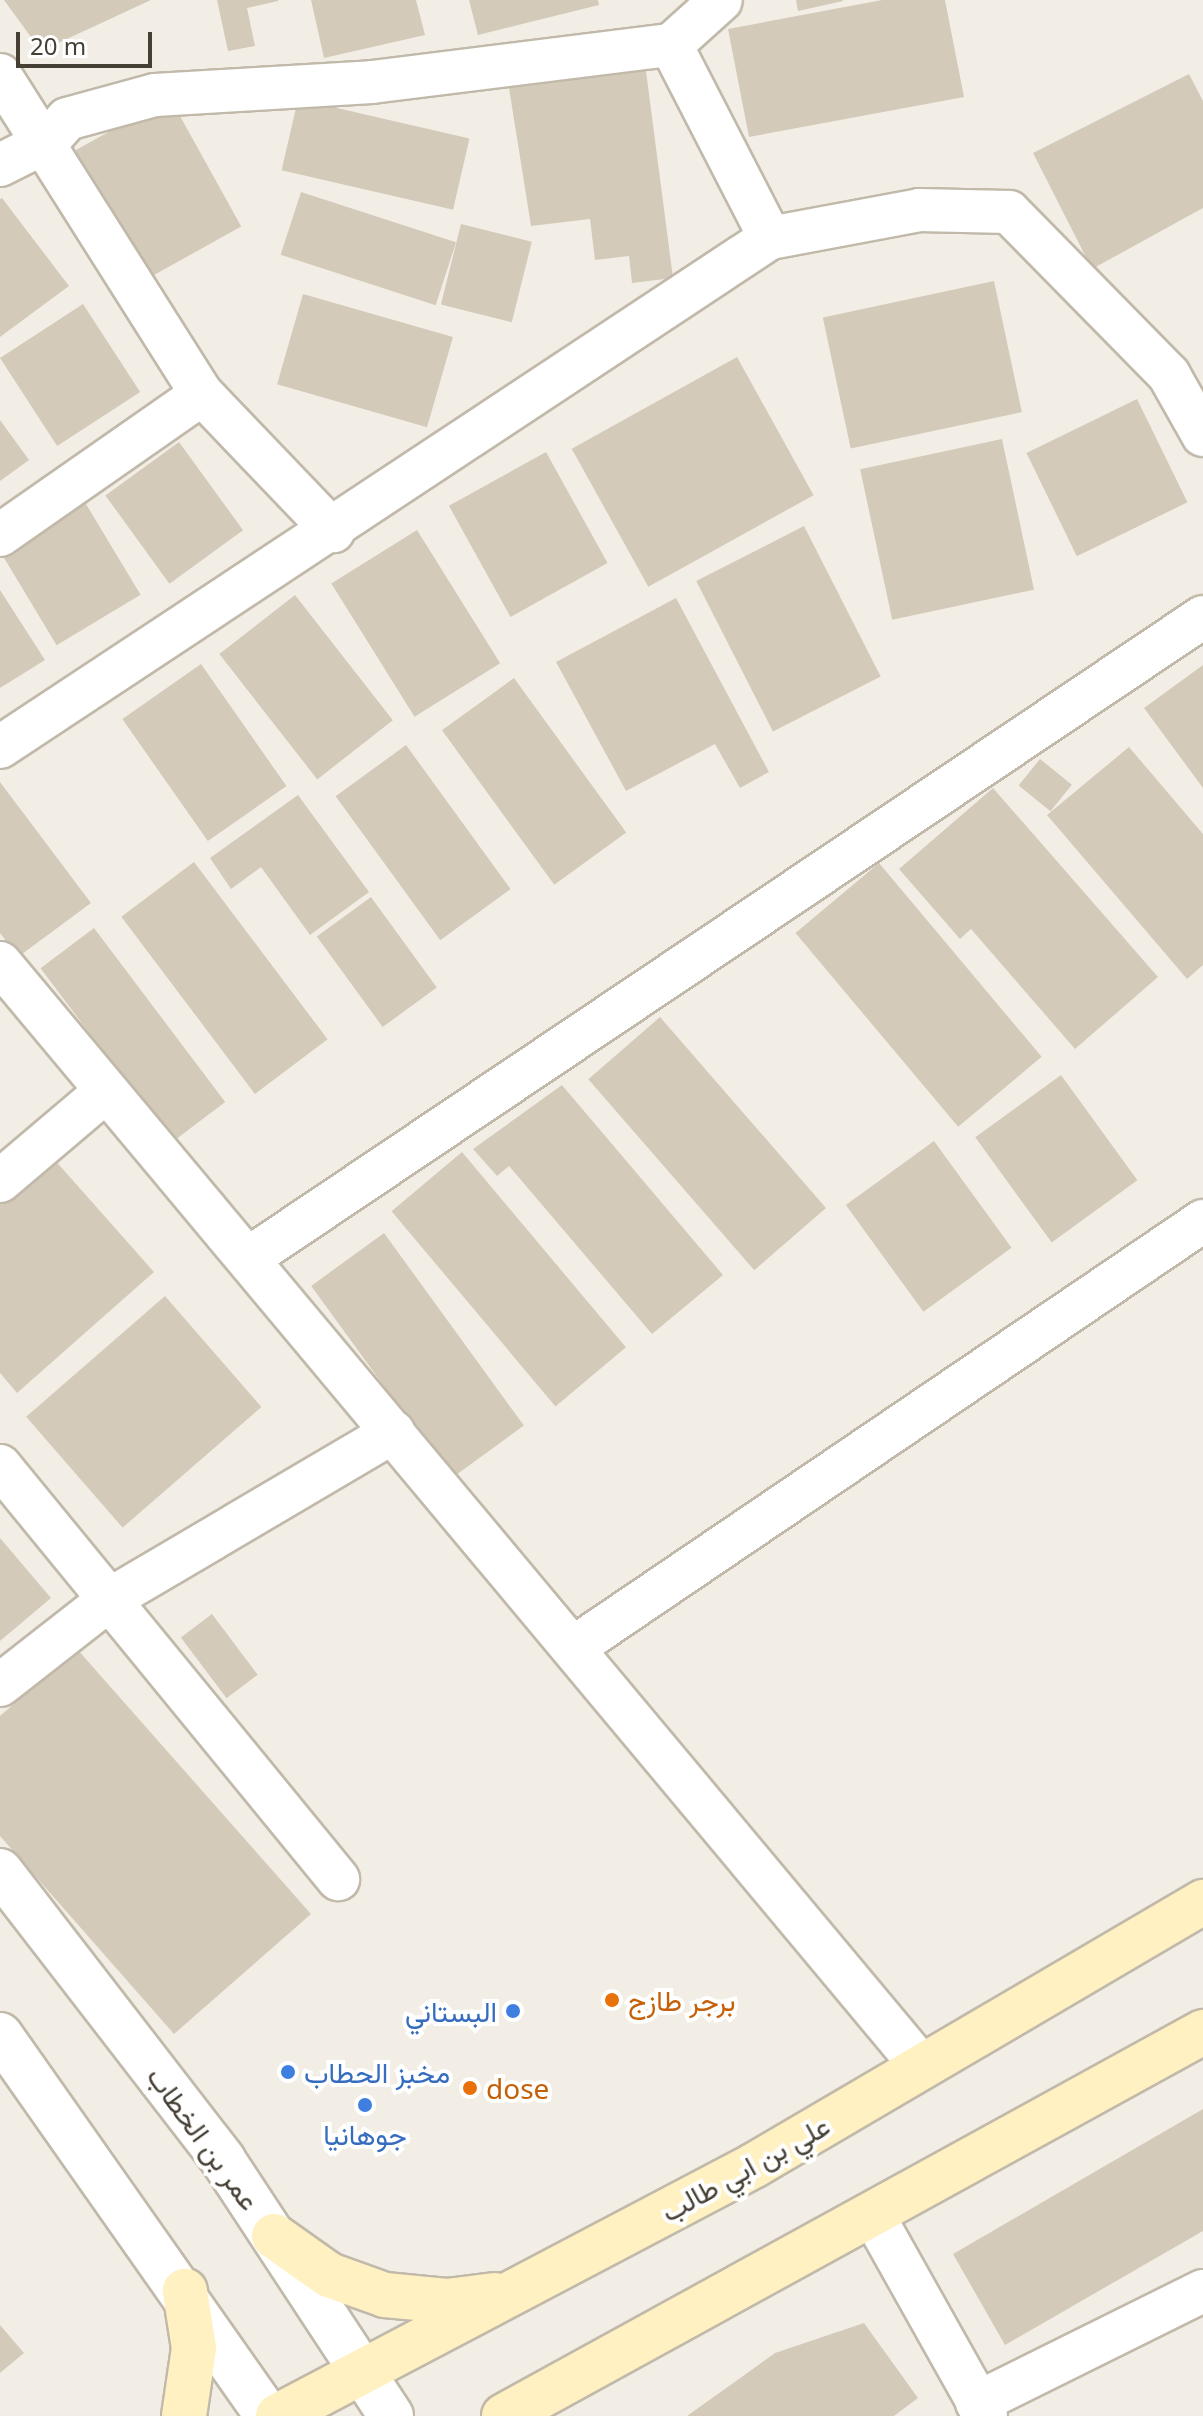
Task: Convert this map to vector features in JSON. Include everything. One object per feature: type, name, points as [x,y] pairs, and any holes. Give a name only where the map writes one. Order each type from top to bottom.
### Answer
[{"type":"main road","name":"علي بن ابي طالب","points":[[278,2416],[513,2293],[922,2067],[1203,1902]]},
{"type":"main road","points":[[504,2416],[1203,2032]]},
{"type":"main road","points":[[274,2236],[329,2275],[385,2295],[447,2301],[513,2293]]},
{"type":"main road","points":[[184,2416],[194,2348],[185,2291]]},
{"type":"main road","points":[[532,2416],[561,2385]]},
{"type":"street","points":[[0,165],[48,141],[67,119],[155,95],[372,82],[671,45],[721,0]]},
{"type":"street","points":[[671,45],[770,238]]},
{"type":"street","points":[[0,75],[48,141],[202,394],[333,531]]},
{"type":"street","points":[[0,747],[333,531],[770,238],[919,210],[1009,212],[1189,384],[1203,435]]},
{"type":"street","points":[[0,535],[202,394]]},
{"type":"street","points":[[249,1258],[1203,617]]},
{"type":"street","points":[[0,963],[922,2067]]},
{"type":"street","points":[[0,1181],[105,1092]]},
{"type":"street","points":[[573,1648],[1203,1221]]},
{"type":"street","points":[[0,1685],[110,1599],[394,1432]]},
{"type":"street","points":[[0,1466],[338,1879]]},
{"type":"street","name":"عمر بن الخطاب","points":[[0,1871],[274,2236],[391,2416]]},
{"type":"street","points":[[0,2035],[185,2291],[268,2416]]},
{"type":"street","points":[[873,2215],[982,2409],[1203,2291]]},
{"type":"building","points":[[4,0],[151,0],[41,51]]},
{"type":"building","points":[[217,0],[278,1],[247,8],[255,46],[228,51]]},
{"type":"building","points":[[311,0],[416,0],[425,35],[324,58]]},
{"type":"building","points":[[469,0],[598,0],[599,5],[478,35]]},
{"type":"building","points":[[796,0],[842,0],[843,1],[798,11]]},
{"type":"building","points":[[882,0],[945,0],[964,97],[749,137],[728,29]]},
{"type":"building","points":[[646,71],[673,278],[632,283],[629,256],[595,260],[590,219],[531,226],[509,88]]},
{"type":"building","points":[[1189,74],[1203,101],[1203,208],[1092,269],[1033,153]]},
{"type":"building","points":[[170,98],[241,227],[147,279],[76,150]]},
{"type":"building","points":[[298,99],[469,139],[453,210],[282,170]]},
{"type":"building","points":[[301,192],[456,242],[436,305],[281,255]]},
{"type":"building","points":[[0,199],[69,286],[0,337]]},
{"type":"building","points":[[461,224],[532,242],[512,322],[441,305]]},
{"type":"building","points":[[994,281],[1022,412],[851,448],[823,317]]},
{"type":"building","points":[[303,294],[453,337],[427,427],[277,384]]},
{"type":"building","points":[[83,304],[140,392],[57,446],[0,358]]},
{"type":"building","points":[[737,357],[814,495],[648,587],[572,449]]},
{"type":"building","points":[[1137,399],[1187,502],[1077,556],[1026,453]]},
{"type":"building","points":[[0,420],[29,460],[0,481]]},
{"type":"building","points":[[1002,439],[1034,590],[892,620],[860,469]]},
{"type":"building","points":[[179,442],[243,530],[169,584],[105,495]]},
{"type":"building","points":[[546,452],[608,563],[510,617],[449,506]]},
{"type":"building","points":[[86,504],[141,595],[57,645],[2,554]]},
{"type":"building","points":[[804,526],[881,677],[773,732],[696,581]]},
{"type":"building","points":[[417,530],[500,663],[415,717],[331,584]]},
{"type":"building","points":[[0,590],[45,660],[0,688]]},
{"type":"building","points":[[295,595],[393,720],[317,779],[219,654]]},
{"type":"building","points":[[676,598],[769,772],[740,788],[715,744],[626,791],[556,662]]},
{"type":"building","points":[[201,664],[286,786],[208,841],[122,719]]},
{"type":"building","points":[[1203,665],[1203,788],[1144,708]]},
{"type":"building","points":[[514,678],[626,833],[554,885],[442,730]]},
{"type":"building","points":[[406,745],[511,889],[440,940],[336,796]]},
{"type":"building","points":[[1129,747],[1203,834],[1203,965],[1187,979],[1047,815]]},
{"type":"building","points":[[1040,759],[1072,785],[1050,811],[1019,785]]},
{"type":"building","points":[[0,782],[91,903],[18,957],[0,933]]},
{"type":"building","points":[[993,788],[1158,977],[1075,1049],[971,929],[960,939],[899,869]]},
{"type":"building","points":[[298,795],[369,892],[310,935],[261,867],[231,889],[210,858]]},
{"type":"building","points":[[194,862],[328,1039],[255,1094],[121,917]]},
{"type":"building","points":[[879,863],[1042,1057],[958,1127],[796,933]]},
{"type":"building","points":[[371,897],[437,988],[383,1027],[317,936]]},
{"type":"building","points":[[94,928],[225,1102],[172,1142],[40,968]]},
{"type":"building","points":[[660,1017],[826,1208],[754,1270],[588,1079]]},
{"type":"building","points":[[1061,1075],[1137,1180],[1052,1242],[975,1137]]},
{"type":"building","points":[[562,1085],[723,1275],[652,1334],[509,1166],[497,1176],[473,1149]]},
{"type":"building","points":[[934,1141],[1012,1248],[923,1312],[846,1205]]},
{"type":"building","points":[[462,1152],[626,1347],[555,1406],[392,1211]]},
{"type":"building","points":[[53,1158],[154,1272],[17,1393],[0,1373],[0,1204]]},
{"type":"building","points":[[384,1233],[524,1426],[451,1478],[311,1286]]},
{"type":"building","points":[[165,1296],[261,1407],[123,1528],[26,1417]]},
{"type":"building","points":[[0,1538],[51,1598],[0,1641]]},
{"type":"building","points":[[212,1614],[258,1675],[227,1698],[181,1637]]},
{"type":"building","points":[[77,1649],[311,1914],[174,2034],[0,1836],[0,1716]]},
{"type":"building","points":[[1203,2109],[1203,2231],[1005,2345],[953,2254]]},
{"type":"building","points":[[864,2323],[918,2398],[894,2416],[687,2416],[775,2353]]},
{"type":"building","points":[[0,2325],[24,2353],[0,2373]]},
{"type":"place","name":"برجر طازج","points":[[612,2000]]},
{"type":"place","name":"البستاني","points":[[513,2011]]},
{"type":"place","name":"مخبز الحطاب","points":[[288,2072]]},
{"type":"place","name":"dose","points":[[470,2088]]},
{"type":"place","name":"جوهانيا","points":[[365,2105]]}]
